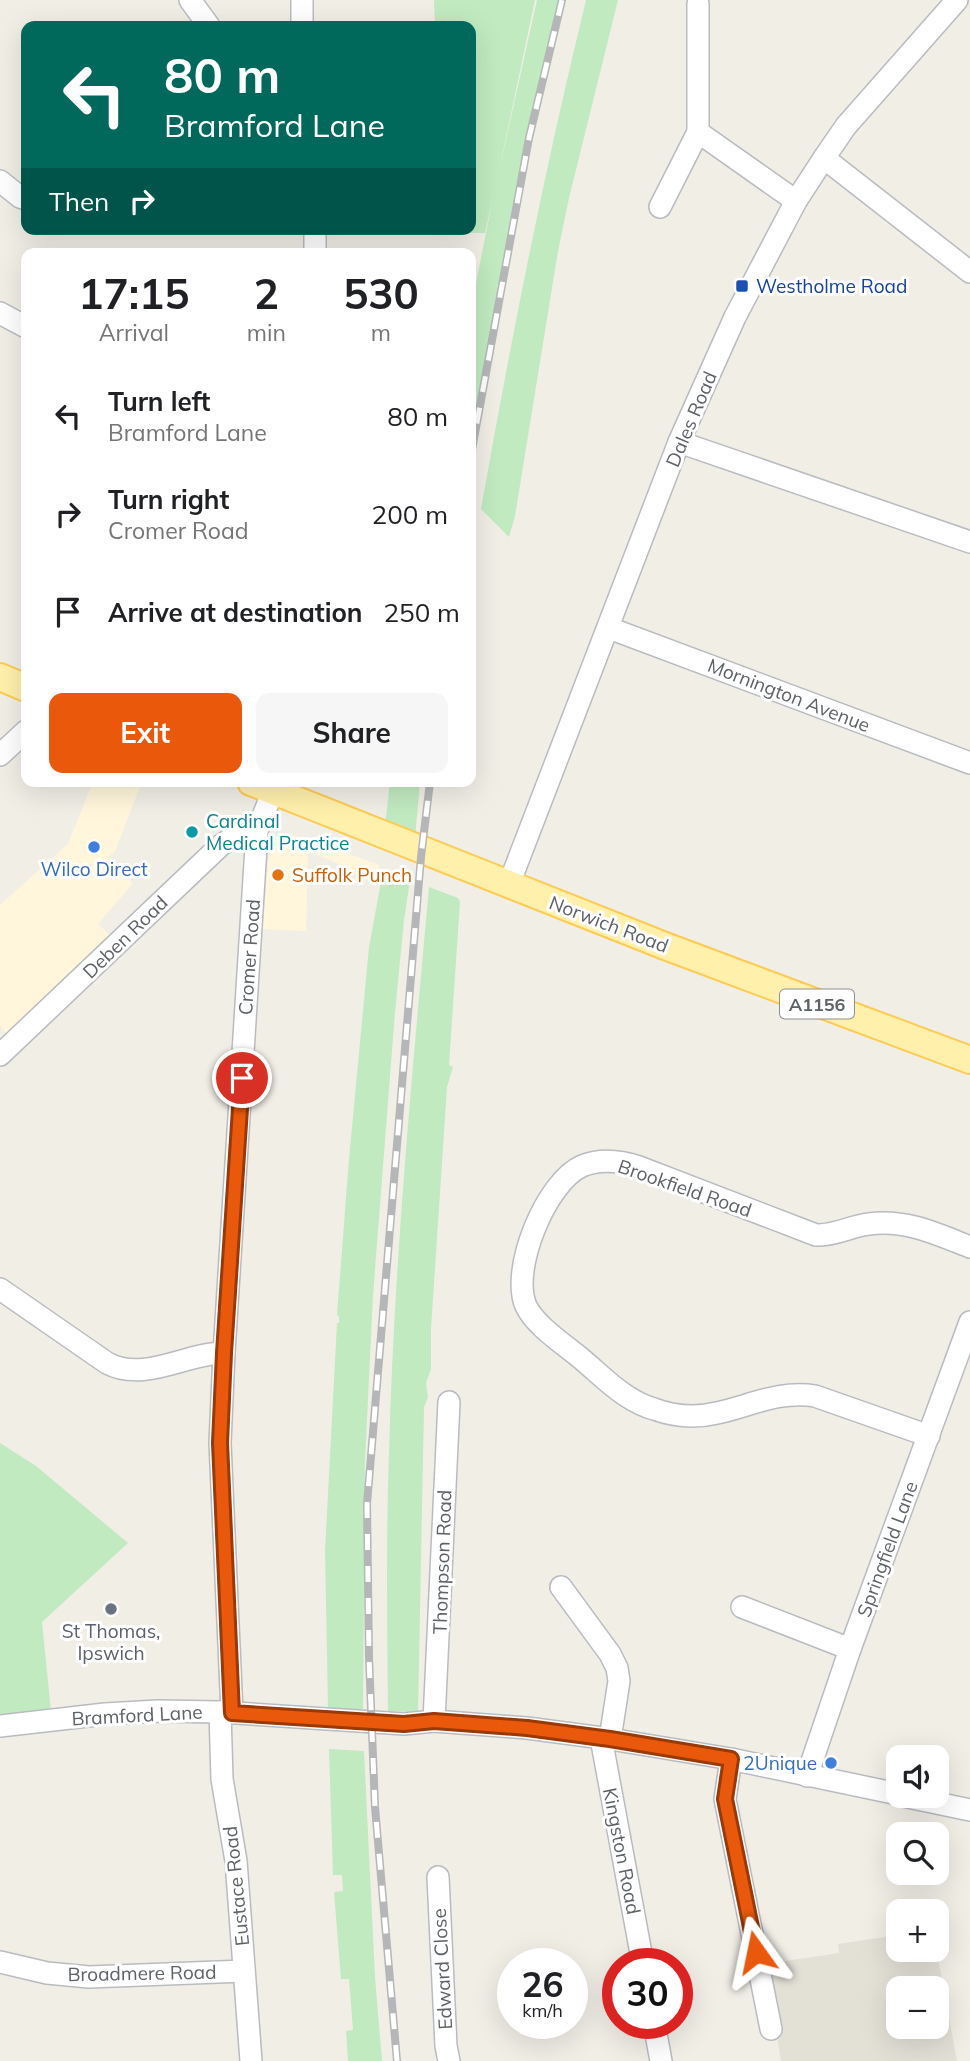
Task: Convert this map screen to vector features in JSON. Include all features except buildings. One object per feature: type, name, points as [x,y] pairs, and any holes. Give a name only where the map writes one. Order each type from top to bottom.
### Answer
[{"type":"main road","points":[[0,677],[21,686]]},
{"type":"main road","name":"Norwich Road","points":[[262,787],[771,987],[970,1059]]},
{"type":"street","points":[[191,0],[206,21]]},
{"type":"street","points":[[302,0],[302,21]]},
{"type":"street","name":"Dales Road","points":[[509,884],[679,442],[734,317],[796,201],[846,126],[955,1]]},
{"type":"street","points":[[660,207],[698,132],[698,4]]},
{"type":"street","points":[[698,132],[796,201]]},
{"type":"street","points":[[824,158],[970,272]]},
{"type":"street","points":[[0,181],[21,197]]},
{"type":"street","points":[[0,313],[21,324]]},
{"type":"street","points":[[679,442],[970,542]]},
{"type":"street","name":"Mornington Avenue","points":[[609,628],[970,763]]},
{"type":"street","points":[[0,755],[21,736]]},
{"type":"street","name":"Cromer Road","points":[[226,1712],[220,1462],[224,1353],[262,787]]},
{"type":"street","name":"Deben Road","points":[[0,1055],[220,846],[243,832],[257,831]]},
{"type":"street","name":"Brookfield Road","points":[[929,1436],[804,1394],[778,1396],[705,1415],[674,1414],[641,1405],[624,1395],[535,1318],[524,1300],[524,1267],[537,1223],[555,1192],[576,1169],[602,1161],[639,1167],[816,1235],[831,1234],[868,1224],[890,1223],[919,1227],[970,1247]]},
{"type":"street","points":[[0,1289],[121,1370],[139,1371],[207,1354],[224,1353]]},
{"type":"street","name":"Springfield Lane","points":[[807,1776],[850,1649],[970,1322]]},
{"type":"street","name":"Thompson Road","points":[[434,1721],[449,1402]]},
{"type":"street","name":"Kingston Road","points":[[561,1587],[610,1654],[617,1668],[619,1681],[605,1738],[640,1948]]},
{"type":"street","points":[[742,1607],[850,1649]]},
{"type":"street","name":"Bramford Lane","points":[[0,1726],[158,1711],[226,1712],[404,1724],[434,1721],[527,1728],[605,1738],[731,1759],[886,1792]]},
{"type":"street","name":"Eustace Road","points":[[226,1712],[222,1779],[236,1861],[251,2061]]},
{"type":"street","points":[[731,1759],[725,1799],[771,2029]]},
{"type":"street","points":[[949,1806],[970,1810]]},
{"type":"street","name":"Edward Close","points":[[438,1877],[449,2061]]},
{"type":"street","name":"Broadmere Road","points":[[0,1962],[47,1973],[89,1977],[244,1971]]},
{"type":"street","points":[[657,2039],[661,2061]]},
{"type":"shaded area","points":[[91,787],[140,787],[115,851],[107,859],[133,883],[98,924],[111,936],[6,1033],[0,1026],[0,905],[68,844]]},
{"type":"shaded area","points":[[284,833],[379,865],[375,879],[308,851],[306,931],[263,929],[269,850],[275,837]]},
{"type":"shaded area","points":[[886,1937],[886,1962],[939,1962],[941,1976],[886,1976],[886,2039],[949,2039],[949,2018],[957,2061],[781,2061],[766,1964],[839,1953],[838,1944]]},
{"type":"green space","points":[[434,0],[535,0],[497,180],[537,0],[564,0],[516,214],[476,417],[476,283],[493,198],[485,233],[476,233],[476,21],[435,21]]},
{"type":"green space","points":[[586,0],[618,0],[558,251],[515,516],[509,537],[481,509],[529,254]]},
{"type":"green space","points":[[389,787],[420,787],[415,838],[385,826]]},
{"type":"green space","points":[[383,871],[410,880],[395,1012],[373,1295],[365,1462],[363,1710],[328,1708],[325,1551],[339,1323],[337,1315],[349,1159],[369,947]]},
{"type":"green space","points":[[429,887],[458,898],[460,902],[449,1065],[453,1067],[447,1087],[431,1329],[431,1369],[426,1383],[428,1397],[424,1407],[418,1712],[388,1711],[387,1517],[399,1240]]},
{"type":"green space","points":[[0,1443],[36,1466],[128,1543],[42,1622],[51,1711],[0,1717]]},
{"type":"green space","points":[[329,1749],[364,1751],[375,1977],[382,2061],[348,2061],[346,2031],[353,2030],[349,1979],[341,1979],[334,1892],[343,1891],[342,1875],[333,1875]]},
{"type":"railway","points":[[476,428],[529,138],[562,0]]},
{"type":"railway","points":[[397,2061],[375,1807],[367,1504],[421,857],[429,787]]},
{"type":"place","name":"Westholme Road","points":[[742,286]]},
{"type":"place","name":"Cardinal Medical Practice","points":[[192,832]]},
{"type":"place","name":"Wilco Direct","points":[[94,847]]},
{"type":"place","name":"Suffolk Punch","points":[[278,875]]},
{"type":"place","name":"St Thomas, Ipswich","points":[[111,1609]]},
{"type":"place","name":"2Unique","points":[[831,1763]]},
{"type":"route","points":[[242,1078],[220,1443],[232,1713],[404,1724],[434,1721],[527,1728],[731,1759],[725,1799],[756,1952]]}]
